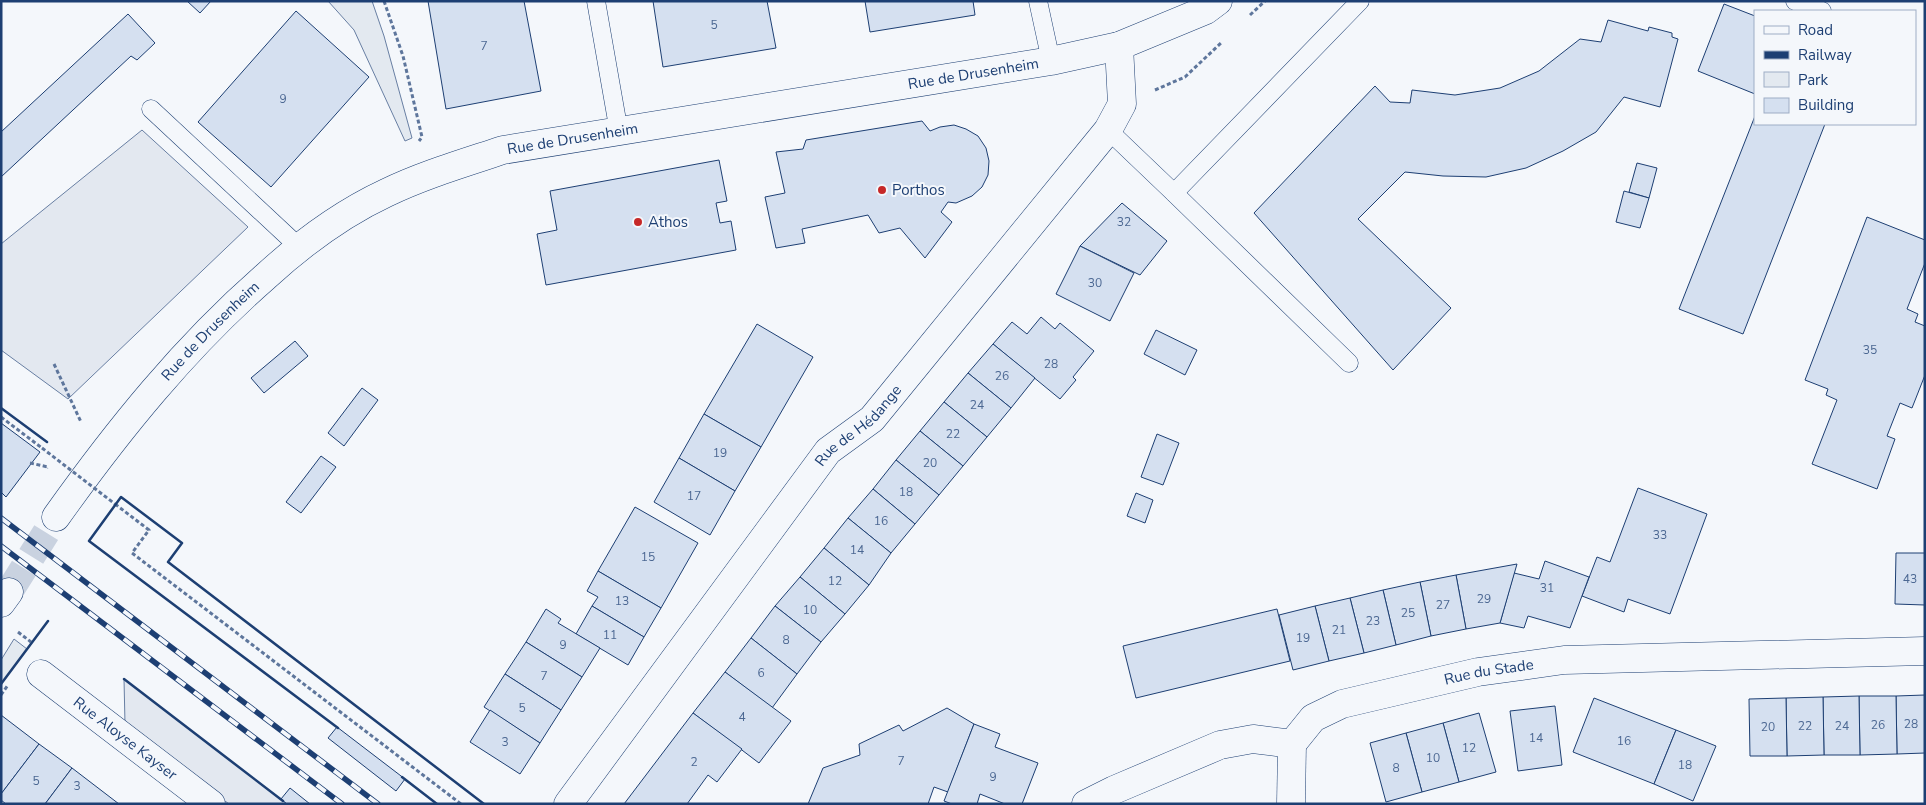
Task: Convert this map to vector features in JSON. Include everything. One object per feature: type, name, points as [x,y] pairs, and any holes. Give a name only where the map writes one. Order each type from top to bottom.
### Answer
[{"type":"street","name":"Rue de Drusenheim","points":[[56,517],[98,458],[144,400],[192,346],[299,247],[341,218],[385,193],[438,171],[504,150],[1052,61],[1119,46],[1206,10],[1218,1]]},
{"type":"street","points":[[1119,46],[1122,104]]},
{"type":"street","name":"Rue de Hédange","points":[[568,804],[828,451],[872,419],[1108,130],[1122,104]]},
{"type":"street","name":"Rue du Stade","points":[[1292,744],[1312,718],[1342,704],[1478,672],[1564,660],[1925,651]]},
{"type":"street","name":"Rue Aloyse Kayser","points":[[41,674],[211,804]]},
{"type":"street","points":[[1086,804],[1114,790],[1220,745],[1253,739],[1292,744],[1291,804]]},
{"type":"lane","points":[[596,1],[619,132]]},
{"type":"lane","points":[[1038,1],[1052,61]]},
{"type":"lane","points":[[1174,193],[1360,1]]},
{"type":"lane","points":[[1795,1],[1819,10]]},
{"type":"lane","points":[[151,109],[299,247]]},
{"type":"lane","points":[[1108,130],[1350,363]]},
{"type":"path","points":[[384,1],[403,56],[422,137],[417,145]]},
{"type":"path","points":[[1245,20],[1265,1]]},
{"type":"path","points":[[1122,104],[1185,77],[1225,39]]},
{"type":"path","points":[[54,364],[82,422]]},
{"type":"path","points":[[1,417],[149,530],[132,553],[461,804]]},
{"type":"path","points":[[30,463],[48,467],[42,474]]},
{"type":"green space","points":[[328,1],[372,1],[384,36],[412,138],[405,141],[354,30]]},
{"type":"green space","points":[[14,639],[27,649],[1,684],[1,660]]},
{"type":"shaded area","points":[[142,130],[248,227],[68,399],[1,350],[1,244]]},
{"type":"shaded area","points":[[124,679],[287,804],[229,804],[125,724]]},
{"type":"building","points":[[187,1],[211,1],[200,13]]},
{"type":"building","points":[[428,1],[524,1],[541,91],[446,109]]},
{"type":"building","points":[[653,1],[767,1],[776,48],[663,67]]},
{"type":"building","points":[[865,1],[973,1],[975,15],[870,32]]},
{"type":"building","points":[[1724,4],[1754,16],[1754,94],[1698,71]]},
{"type":"building","points":[[296,11],[369,77],[271,187],[198,122]]},
{"type":"building","points":[[128,14],[155,43],[137,60],[131,56],[1,177],[1,132]]},
{"type":"building","points":[[1608,20],[1648,31],[1649,27],[1672,33],[1672,37],[1678,39],[1660,107],[1624,97],[1596,132],[1563,151],[1526,168],[1486,177],[1443,176],[1405,172],[1358,219],[1451,308],[1393,370],[1254,213],[1375,86],[1390,102],[1410,103],[1412,90],[1455,95],[1500,88],[1539,71],[1580,39],[1601,42]]},
{"type":"building","points":[[1754,119],[1754,125],[1825,125],[1743,334],[1679,309]]},
{"type":"building","name":"Porthos","points":[[922,121],[930,131],[954,125],[978,136],[986,148],[989,161],[988,175],[982,187],[972,196],[956,203],[948,202],[941,212],[952,222],[925,258],[900,228],[879,233],[868,215],[802,229],[805,243],[776,248],[765,197],[785,193],[776,152],[803,149],[806,140]]},
{"type":"building","name":"Athos","points":[[719,160],[727,201],[716,203],[720,223],[731,221],[736,250],[546,285],[537,234],[557,230],[550,191]]},
{"type":"building","points":[[1637,163],[1657,168],[1649,198],[1629,192]]},
{"type":"building","points":[[1624,191],[1649,198],[1640,228],[1616,222]]},
{"type":"building","points":[[1122,203],[1167,241],[1140,275],[1080,246]]},
{"type":"building","points":[[1867,217],[1925,240],[1925,263],[1907,309],[1918,314],[1915,322],[1925,326],[1925,375],[1912,408],[1900,403],[1887,436],[1895,439],[1877,489],[1812,464],[1837,400],[1826,395],[1828,389],[1805,380]]},
{"type":"building","points":[[1080,246],[1134,273],[1110,321],[1056,294]]},
{"type":"building","points":[[1041,317],[1055,329],[1060,323],[1094,351],[1073,377],[1076,380],[1060,399],[993,344],[1012,322],[1027,334]]},
{"type":"building","points":[[757,324],[813,357],[761,447],[704,414]]},
{"type":"building","points":[[1156,330],[1197,350],[1185,375],[1144,354]]},
{"type":"building","points":[[295,341],[308,356],[264,393],[251,378]]},
{"type":"building","points":[[993,344],[1035,378],[1011,408],[968,373]]},
{"type":"building","points":[[968,373],[1011,408],[987,437],[944,402]]},
{"type":"building","points":[[362,388],[378,400],[344,446],[328,433]]},
{"type":"building","points":[[944,402],[987,437],[963,466],[920,431]]},
{"type":"building","points":[[704,414],[761,447],[735,491],[679,458]]},
{"type":"building","points":[[1,423],[40,452],[6,497],[1,492]]},
{"type":"building","points":[[920,431],[963,466],[939,495],[896,460]]},
{"type":"building","points":[[1157,434],[1179,443],[1163,485],[1141,477]]},
{"type":"building","points":[[321,456],[336,467],[301,513],[286,502]]},
{"type":"building","points":[[679,458],[735,491],[710,535],[654,502]]},
{"type":"building","points":[[896,460],[939,495],[915,524],[873,489]]},
{"type":"building","points":[[1638,488],[1707,514],[1670,614],[1628,599],[1624,612],[1582,596],[1597,557],[1610,562]]},
{"type":"building","points":[[873,489],[915,524],[891,553],[848,518]]},
{"type":"building","points":[[1136,493],[1153,500],[1145,523],[1127,516]]},
{"type":"building","points":[[635,507],[698,543],[661,608],[598,571]]},
{"type":"building","points":[[848,518],[891,553],[869,585],[824,548]]},
{"type":"building","points":[[824,548],[869,585],[845,614],[800,577]]},
{"type":"building","points":[[1896,553],[1925,553],[1925,605],[1895,604]]},
{"type":"building","points":[[1545,561],[1589,577],[1570,628],[1528,616],[1524,628],[1500,623],[1514,573],[1539,579]]},
{"type":"building","points":[[1517,564],[1500,623],[1466,629],[1456,575]]},
{"type":"building","points":[[598,571],[661,608],[644,637],[592,606],[598,597],[587,591]]},
{"type":"building","points":[[1456,575],[1466,629],[1431,636],[1420,582]]},
{"type":"building","points":[[800,577],[845,614],[821,642],[775,606]]},
{"type":"building","points":[[1420,582],[1431,636],[1396,645],[1383,590]]},
{"type":"building","points":[[1383,590],[1396,645],[1364,653],[1350,598]]},
{"type":"building","points":[[1350,598],[1364,653],[1329,661],[1315,606]]},
{"type":"building","points":[[592,606],[644,637],[628,665],[576,634]]},
{"type":"building","points":[[775,606],[821,642],[797,674],[751,638]]},
{"type":"building","points":[[1315,606],[1329,661],[1293,670],[1279,615]]},
{"type":"building","points":[[546,609],[561,619],[558,623],[600,648],[582,677],[526,642]]},
{"type":"building","points":[[1277,609],[1290,661],[1136,698],[1123,646]]},
{"type":"building","points":[[751,638],[797,674],[772,708],[725,672]]},
{"type":"building","points":[[526,642],[582,677],[561,710],[505,674]]},
{"type":"building","points":[[725,672],[791,721],[759,763],[693,713]]},
{"type":"building","points":[[505,674],[561,710],[540,743],[484,707]]},
{"type":"building","points":[[1925,695],[1925,753],[1897,754],[1896,696]]},
{"type":"building","points":[[1859,696],[1896,696],[1897,754],[1860,755]]},
{"type":"building","points":[[1859,696],[1860,755],[1824,755],[1823,697]]},
{"type":"building","points":[[1823,697],[1824,755],[1787,756],[1786,698]]},
{"type":"building","points":[[1594,698],[1676,730],[1654,784],[1573,752]]},
{"type":"building","points":[[1786,698],[1787,756],[1750,756],[1749,699]]},
{"type":"building","points":[[1555,706],[1562,765],[1518,771],[1510,711]]},
{"type":"building","points":[[947,708],[974,724],[948,792],[934,787],[928,804],[808,804],[823,768],[860,755],[859,744],[899,725],[903,731]]},
{"type":"building","points":[[490,710],[540,743],[520,774],[470,742]]},
{"type":"building","points":[[693,713],[742,749],[717,782],[708,775],[687,804],[624,804]]},
{"type":"building","points":[[1479,713],[1496,772],[1459,782],[1443,723]]},
{"type":"building","points":[[1,715],[39,744],[1,794]]},
{"type":"building","points":[[1443,723],[1459,782],[1422,792],[1406,733]]},
{"type":"building","points":[[974,724],[1000,734],[995,747],[1038,763],[1022,804],[1005,804],[980,794],[977,804],[952,804],[944,801]]},
{"type":"building","points":[[337,727],[405,779],[396,791],[328,738]]},
{"type":"building","points":[[1676,730],[1716,746],[1693,801],[1654,784]]},
{"type":"building","points":[[1406,733],[1422,792],[1386,802],[1370,743]]},
{"type":"building","points":[[39,744],[72,768],[45,804],[6,804],[1,800],[1,794]]},
{"type":"building","points":[[72,768],[119,804],[45,804]]},
{"type":"building","points":[[290,788],[310,804],[287,804],[281,799]]},
{"type":"tunnel","points":[[9,592],[56,517]]},
{"type":"railway","points":[[1,518],[378,804]]},
{"type":"railway","points":[[1,546],[342,804]]},
{"type":"wall","points":[[1,408],[47,442]]},
{"type":"wall","points":[[338,728],[89,541],[121,497],[182,543],[168,562],[484,804]]},
{"type":"wall","points":[[1,684],[48,621]]},
{"type":"wall","points":[[124,679],[283,801]]},
{"type":"wall","points":[[402,777],[437,804]]},
{"type":"place","name":"Porthos","points":[[882,190]]},
{"type":"place","name":"Athos","points":[[638,222]]}]
